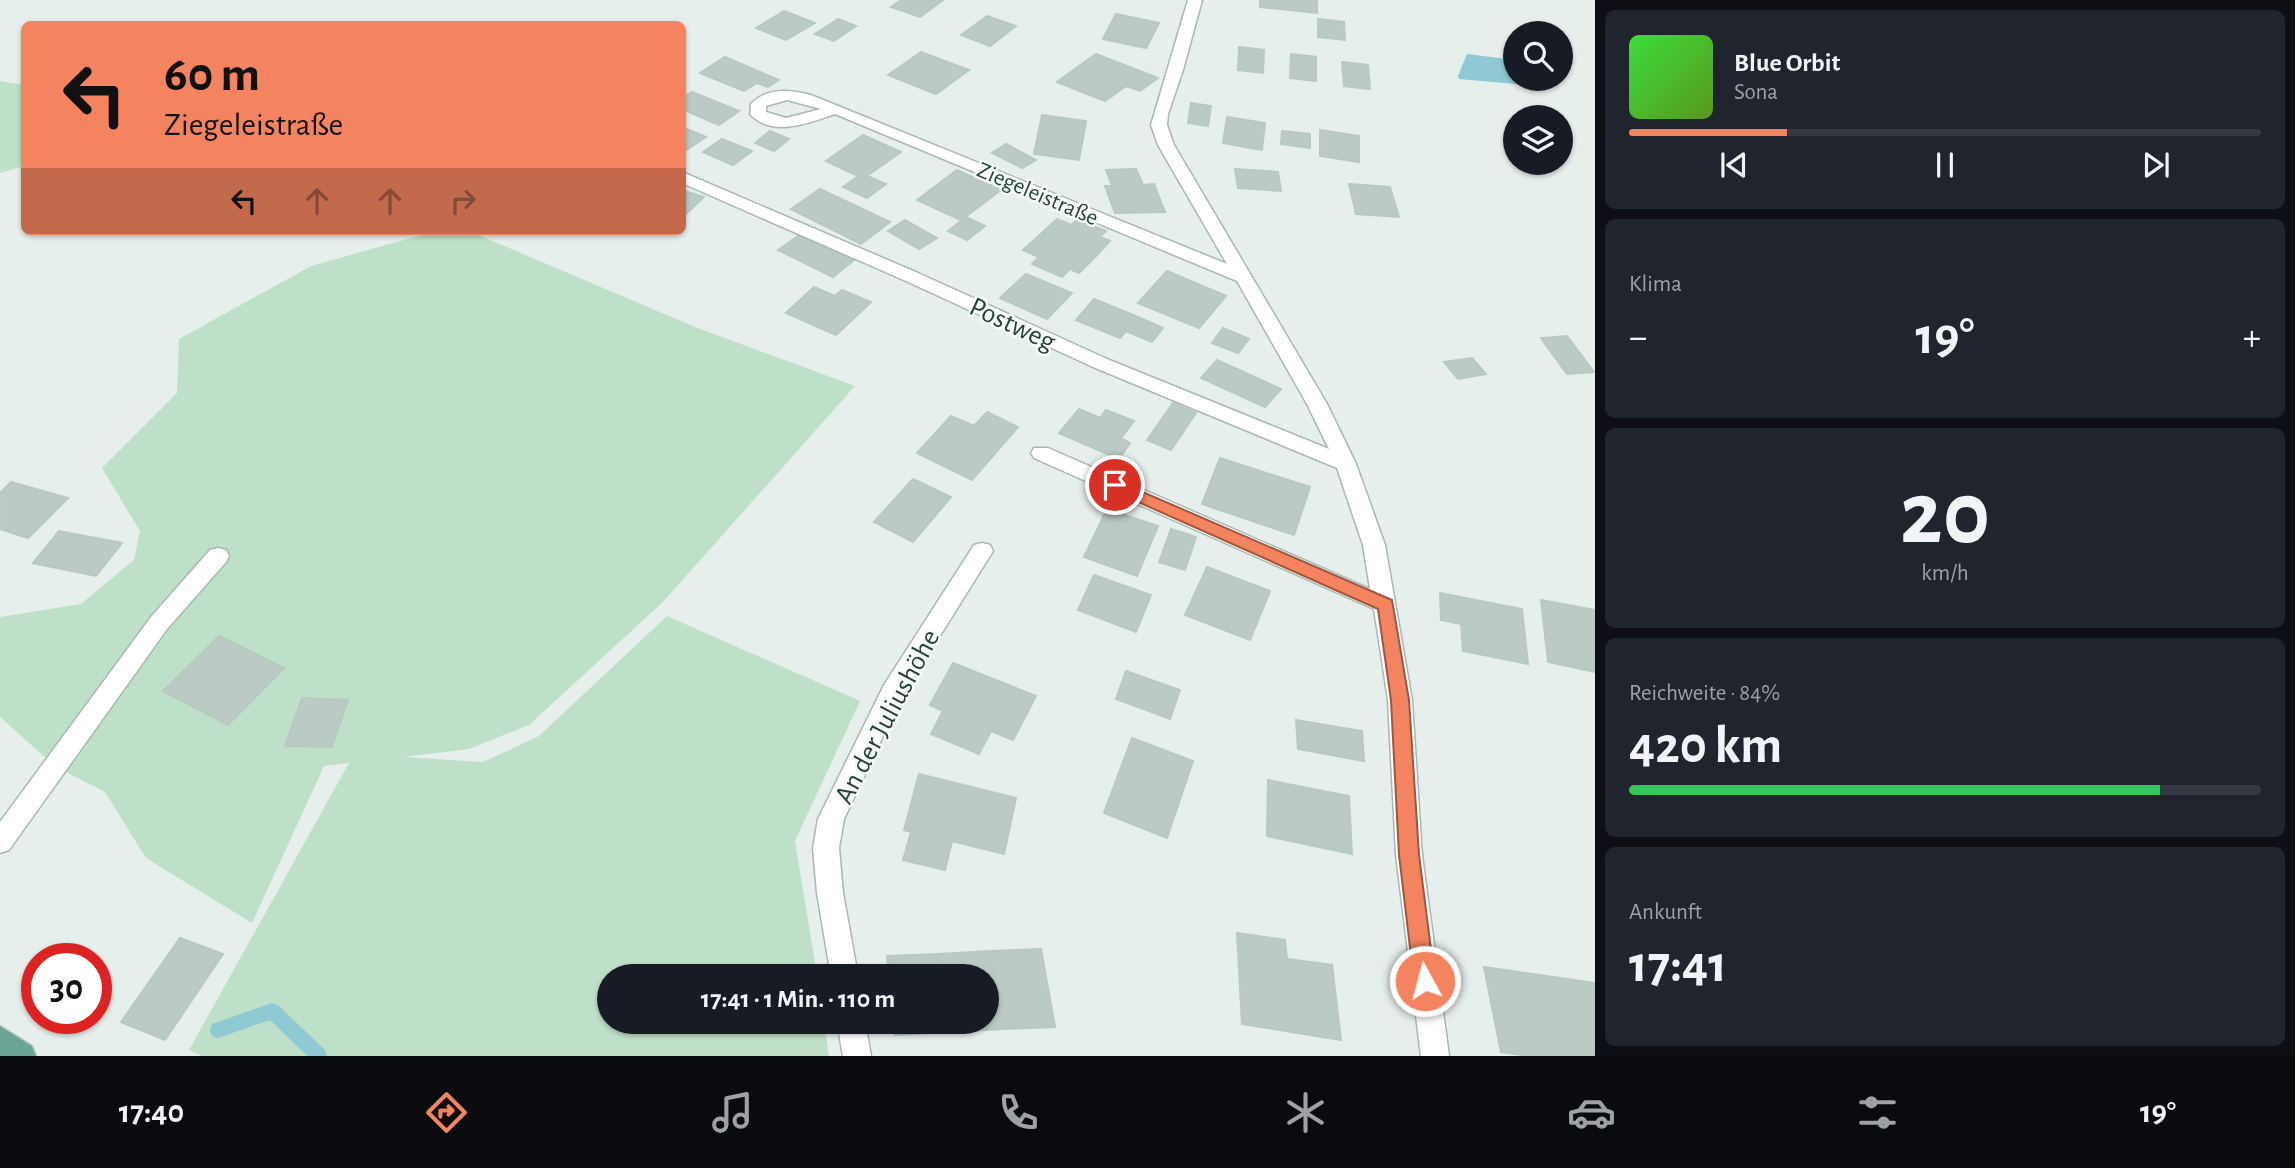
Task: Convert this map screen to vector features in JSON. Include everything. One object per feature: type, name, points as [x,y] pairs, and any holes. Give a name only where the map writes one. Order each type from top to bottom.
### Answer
[{"type":"main road","points":[[0,1040],[22,1056]]},
{"type":"street","points":[[1195,0],[1159,125],[1166,145],[1242,277],[1295,362],[1346,464],[1378,561],[1400,700],[1409,855],[1435,1056]]},
{"type":"street","name":"Ziegeleistraße","points":[[835,109],[1242,277]]},
{"type":"street","name":"Postweg","points":[[686,179],[925,282],[1100,363],[1346,464]]},
{"type":"street","points":[[1041,453],[1386,605]]},
{"type":"street","name":"An der Juliushöhe","points":[[842,964],[825,848],[831,819],[892,692],[982,551]]},
{"type":"street","points":[[0,842],[159,623],[218,556]]},
{"type":"street","points":[[853,1034],[857,1056]]},
{"type":"green space","points":[[0,81],[21,84],[21,167],[0,173]]},
{"type":"green space","points":[[422,235],[478,235],[695,327],[855,386],[663,602],[529,725],[469,749],[404,757],[483,762],[539,736],[667,616],[860,701],[795,841],[815,964],[597,964],[597,1034],[826,1034],[829,1056],[202,1056],[189,1050],[349,763],[324,766],[252,923],[146,858],[105,792],[56,767],[0,717],[0,617],[81,604],[134,560],[140,531],[102,468],[177,393],[179,339],[311,266]]},
{"type":"water","points":[[1467,54],[1503,58],[1503,83],[1459,79]]},
{"type":"building","points":[[901,0],[943,0],[920,17],[891,7]]},
{"type":"building","points":[[1260,0],[1317,0],[1317,13],[1260,7]]},
{"type":"building","points":[[784,11],[815,23],[786,40],[756,28]]},
{"type":"building","points":[[1116,14],[1159,23],[1153,35],[1109,27]]},
{"type":"building","points":[[987,16],[1016,26],[990,46],[961,35]]},
{"type":"building","points":[[838,19],[856,26],[834,41],[815,34]]},
{"type":"building","points":[[1318,19],[1344,22],[1345,40],[1318,37]]},
{"type":"building","points":[[1109,27],[1153,35],[1146,48],[1103,39]]},
{"type":"building","points":[[1239,47],[1264,50],[1263,73],[1238,70]]},
{"type":"building","points":[[921,52],[969,70],[936,94],[888,75]]},
{"type":"building","points":[[1096,54],[1158,78],[1140,91],[1126,86],[1105,101],[1057,82]]},
{"type":"building","points":[[1291,54],[1316,57],[1316,81],[1290,78]]},
{"type":"building","points":[[725,57],[779,80],[768,87],[757,83],[744,91],[700,73]]},
{"type":"building","points":[[1342,62],[1368,65],[1370,89],[1344,86]]},
{"type":"building","points":[[692,92],[739,111],[719,125],[686,111],[686,96]]},
{"type":"building","points":[[1191,103],[1211,106],[1208,126],[1188,123]]},
{"type":"building","points":[[1042,115],[1086,121],[1079,160],[1034,154]]},
{"type":"building","points":[[1227,117],[1265,123],[1262,150],[1223,143]]},
{"type":"building","points":[[686,129],[706,137],[686,150]]},
{"type":"building","points":[[1320,130],[1359,136],[1359,162],[1320,156]]},
{"type":"building","points":[[770,131],[789,139],[774,151],[755,143]]},
{"type":"building","points":[[1282,131],[1310,134],[1310,148],[1281,144]]},
{"type":"building","points":[[863,135],[901,152],[867,176],[886,184],[867,198],[843,187],[858,176],[826,161]]},
{"type":"building","points":[[722,139],[752,151],[733,165],[703,152]]},
{"type":"building","points":[[1006,144],[1036,160],[1022,168],[992,153]]},
{"type":"building","points":[[1136,169],[1143,185],[1154,184],[1165,212],[1115,213],[1105,186],[1112,186],[1106,170]]},
{"type":"building","points":[[1235,169],[1278,172],[1281,191],[1238,188]]},
{"type":"building","points":[[957,170],[1001,190],[961,220],[917,200]]},
{"type":"building","points":[[1349,184],[1390,187],[1399,217],[1356,214]]},
{"type":"building","points":[[820,189],[890,222],[861,244],[791,209]]},
{"type":"building","points":[[686,191],[704,197],[686,214]]},
{"type":"building","points":[[966,217],[985,226],[967,240],[948,231]]},
{"type":"building","points":[[1057,219],[1071,225],[1077,220],[1106,231],[1100,237],[1110,241],[1096,256],[1042,233]]},
{"type":"building","points":[[905,220],[937,238],[919,249],[888,231]]},
{"type":"building","points":[[1042,233],[1096,256],[1079,273],[1070,269],[1062,277],[1032,264],[1039,257],[1023,250]]},
{"type":"building","points":[[801,234],[854,260],[833,277],[778,250]]},
{"type":"building","points":[[1167,271],[1226,296],[1199,328],[1138,303]]},
{"type":"building","points":[[1026,274],[1072,293],[1047,319],[1000,298]]},
{"type":"building","points":[[814,287],[835,296],[842,290],[871,302],[836,335],[786,313]]},
{"type":"building","points":[[1094,299],[1163,328],[1152,342],[1126,331],[1120,338],[1076,320]]},
{"type":"building","points":[[1223,328],[1249,339],[1238,353],[1212,343]]},
{"type":"building","points":[[1567,336],[1594,372],[1567,374],[1541,338]]},
{"type":"building","points":[[1472,358],[1486,374],[1458,379],[1444,362]]},
{"type":"building","points":[[1217,360],[1281,389],[1265,407],[1201,378]]},
{"type":"building","points":[[1173,403],[1196,413],[1171,450],[1147,440]]},
{"type":"building","points":[[1079,409],[1100,418],[1106,410],[1134,421],[1121,438],[1130,443],[1119,459],[1059,433]]},
{"type":"building","points":[[987,412],[1018,427],[972,480],[917,453],[951,416],[974,426]]},
{"type":"building","points":[[1220,458],[1310,487],[1294,535],[1202,504]]},
{"type":"building","points":[[913,479],[951,497],[913,542],[874,522]]},
{"type":"building","points":[[11,482],[68,498],[28,538],[0,529],[0,493]]},
{"type":"building","points":[[1107,509],[1158,526],[1137,576],[1084,557]]},
{"type":"building","points":[[1171,529],[1196,537],[1185,570],[1159,562]]},
{"type":"building","points":[[59,531],[122,543],[96,576],[33,563]]},
{"type":"building","points":[[1207,567],[1270,591],[1250,640],[1185,615]]},
{"type":"building","points":[[1094,575],[1151,595],[1136,632],[1078,610]]},
{"type":"building","points":[[1440,593],[1522,609],[1528,664],[1463,651],[1461,624],[1441,620]]},
{"type":"building","points":[[1541,600],[1595,610],[1595,672],[1548,662]]},
{"type":"building","points":[[219,636],[284,668],[228,725],[163,691]]},
{"type":"building","points":[[953,663],[1036,696],[1013,740],[991,731],[979,754],[931,734],[943,711],[930,705]]},
{"type":"building","points":[[1126,671],[1180,690],[1170,719],[1116,699]]},
{"type":"building","points":[[302,698],[348,700],[332,747],[285,746]]},
{"type":"building","points":[[1296,720],[1362,731],[1364,761],[1298,749]]},
{"type":"building","points":[[1132,738],[1193,761],[1167,838],[1104,813]]},
{"type":"building","points":[[919,774],[1016,798],[1004,854],[952,841],[945,870],[903,860],[911,832],[904,830]]},
{"type":"building","points":[[1268,780],[1349,796],[1352,854],[1267,836]]},
{"type":"building","points":[[1237,933],[1285,940],[1287,959],[1332,965],[1341,1040],[1242,1024]]},
{"type":"building","points":[[180,938],[223,954],[165,1040],[121,1022]]},
{"type":"building","points":[[1041,949],[1055,1027],[1002,1029],[999,964],[992,964],[990,951]]},
{"type":"building","points":[[990,951],[992,964],[940,964],[939,954]]},
{"type":"building","points":[[939,954],[940,964],[888,964],[887,956]]},
{"type":"building","points":[[1484,967],[1595,983],[1595,1056],[1529,1056],[1501,1052]]},
{"type":"waterway","points":[[218,1030],[272,1011],[319,1056]]},
{"type":"route","points":[[1115,485],[1386,605],[1400,700],[1409,855],[1425,981]]}]
